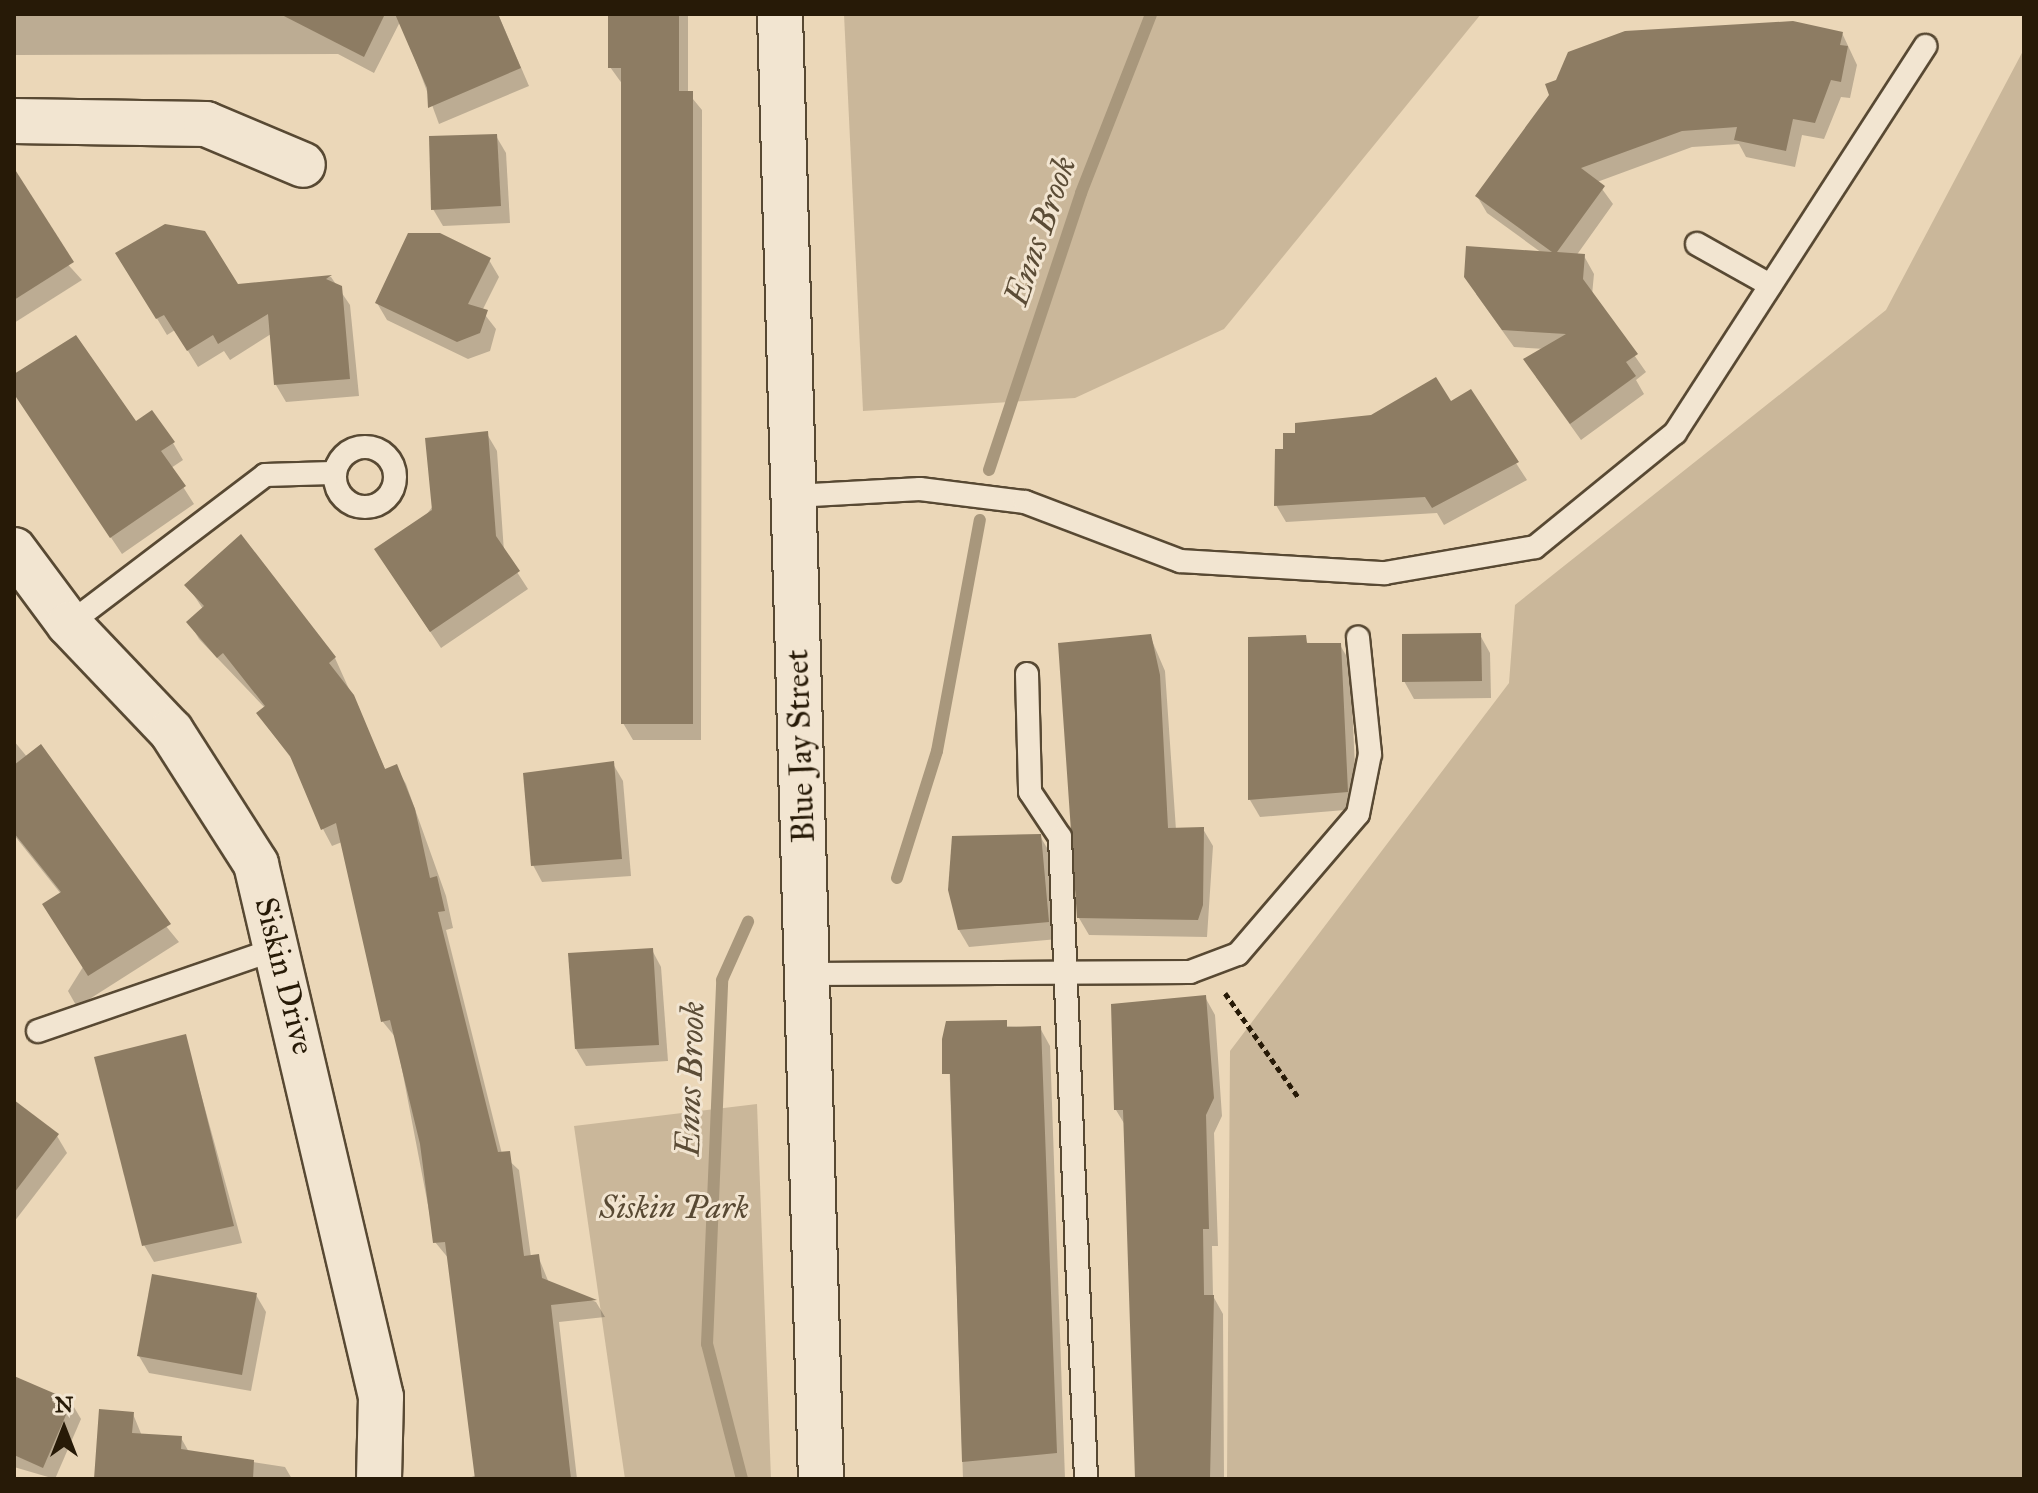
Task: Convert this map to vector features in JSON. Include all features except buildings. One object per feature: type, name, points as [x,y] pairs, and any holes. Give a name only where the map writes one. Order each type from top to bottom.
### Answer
[{"type":"street","name":"Blue Jay Street","points":[[780,14],[821,1479]]},
{"type":"street","points":[[14,121],[206,124],[303,165]]},
{"type":"street","name":"Siskin Drive","points":[[14,550],[69,624],[179,744],[256,864],[279,948],[381,1397],[379,1479]]},
{"type":"lane","points":[[794,496],[920,489],[1025,502],[1180,561],[1385,573],[1535,547],[1675,433],[1925,46]]},
{"type":"lane","points":[[1697,244],[1770,285]]},
{"type":"lane","points":[[69,624],[265,475],[332,473]]},
{"type":"lane","points":[[808,974],[1066,974],[1202,969],[1238,954],[1358,814],[1370,754],[1358,638]]},
{"type":"lane","points":[[1027,674],[1030,792],[1060,837],[1086,1479]]},
{"type":"lane","points":[[38,1031],[279,948]]},
{"type":"path","points":[[1202,969],[1242,1011],[1298,1097]]},
{"type":"green space","points":[[844,14],[1481,14],[1224,329],[1075,398],[863,411]]},
{"type":"green space","points":[[2024,49],[2024,1479],[1227,1479],[1230,1051],[1509,683],[1515,605],[1886,310]]},
{"type":"green space","name":"Siskin Park","points":[[757,1104],[771,1479],[625,1479],[574,1126]]},
{"type":"waterway","name":"Enns Brook","points":[[989,470],[1081,193],[1151,14]]},
{"type":"waterway","name":"Enns Brook","points":[[897,878],[937,751],[980,520]]},
{"type":"waterway","name":"Enns Brook","points":[[742,1479],[707,1344],[722,980],[748,922]]}]
